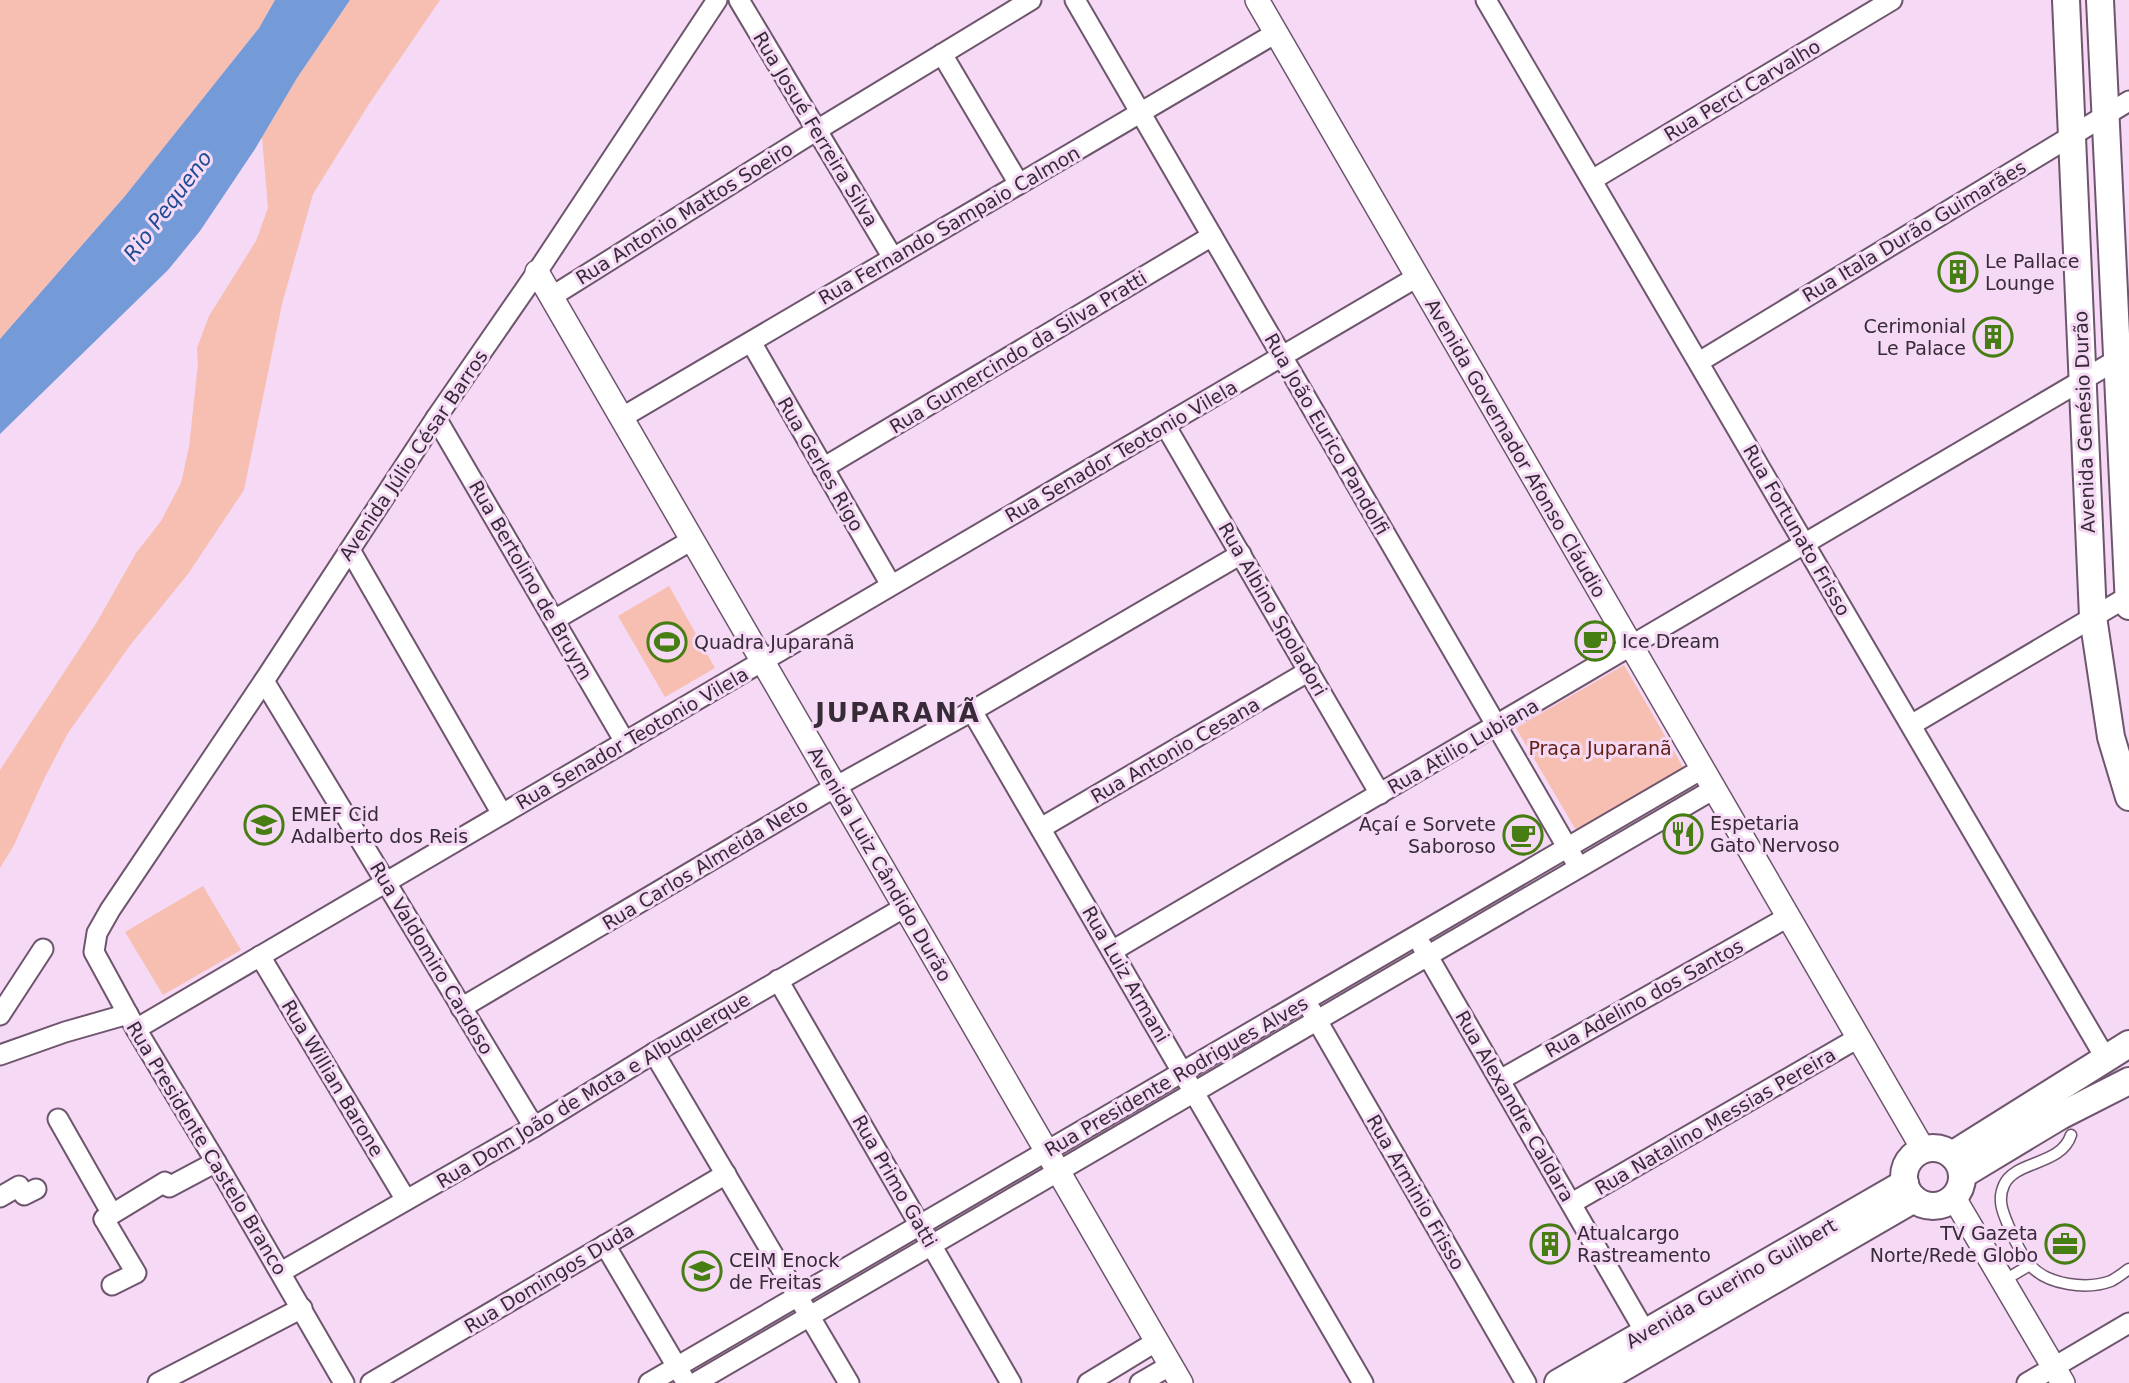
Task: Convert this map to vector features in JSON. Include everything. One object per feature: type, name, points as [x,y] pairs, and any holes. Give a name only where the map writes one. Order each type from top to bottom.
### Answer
[{"type":"main road","name":"Avenida Genésio Durão","points":[[2066,0],[2093,617],[2111,737],[2129,797]]},
{"type":"main road","points":[[2099,0],[2104,116],[2124,355],[2129,599]]},
{"type":"main road","points":[[1956,1176],[1938,1148],[1923,1149],[1910,1159],[1904,1175],[1909,1191],[1930,1206],[1947,1203],[1956,1176],[2129,1044]]},
{"type":"main road","points":[[1956,1176],[2124,1085]]},
{"type":"main road","name":"Avenida Guerino Guilbert","points":[[1562,1382],[1651,1341],[1909,1191]]},
{"type":"main road","name":"Avenida Guerino Guilbert","points":[[1596,1383],[1651,1341]]},
{"type":"street","name":"Avenida Júlio César Barros","points":[[110,911],[717,0]]},
{"type":"street","name":"Rua Josué Ferreira Silva","points":[[739,0],[894,258]]},
{"type":"street","name":"Rua Antonio Mattos Soeiro","points":[[551,297],[1031,0]]},
{"type":"street","name":"Rua João Eurico Pandolfi","points":[[1075,0],[1579,867]]},
{"type":"street","name":"Avenida Governador Afonso Cláudio","points":[[1257,0],[1923,1149]]},
{"type":"street","name":"Rua Fortunato Frisso","points":[[1486,0],[2106,1059]]},
{"type":"street","name":"Rua Perci Carvalho","points":[[1592,180],[1892,0]]},
{"type":"street","name":"Rua Fernando Sampaio Calmon","points":[[621,418],[1276,33]]},
{"type":"street","points":[[942,54],[1019,184]]},
{"type":"street","name":"Rua Itala Durão Guimarães","points":[[1699,362],[2129,101]]},
{"type":"street","name":"Rua Gumercindo da Silva Pratti","points":[[823,468],[1212,236]]},
{"type":"street","name":"Avenida Luiz Cândido Durão","points":[[537,272],[1176,1374]]},
{"type":"street","name":"Rua Senador Teotonio Vilela","points":[[0,1055],[65,1032],[132,1021],[260,956],[1417,277]]},
{"type":"street","name":"Rua Gerles Rigo","points":[[751,342],[891,586]]},
{"type":"street","name":"Rua Atilio Lubiana","points":[[1112,951],[2124,355]]},
{"type":"street","name":"Rua Bertolino de Bruym","points":[[436,418],[625,742]]},
{"type":"street","name":"Rua Albino Spoladori","points":[[1165,425],[1380,794]]},
{"type":"street","points":[[554,620],[692,540]]},
{"type":"street","points":[[350,550],[502,814]]},
{"type":"street","name":"Rua Carlos Almeida Neto","points":[[461,1008],[835,787],[972,711],[1241,554]]},
{"type":"street","points":[[1911,725],[2093,617],[2129,599]]},
{"type":"street","name":"Rua Antonio Cesana","points":[[1041,828],[1309,671]]},
{"type":"street","name":"Rua Valdomiro Cardoso","points":[[264,681],[534,1127]]},
{"type":"street","name":"Rua Luiz Armani","points":[[972,711],[1363,1383]]},
{"type":"street","name":"Rua Presidente Rodrigues Alves","points":[[649,1383],[682,1375],[798,1296],[1702,769]]},
{"type":"street","name":"Rua Presidente Rodrigues Alves","points":[[695,1383],[1714,789]]},
{"type":"street","name":"Rua Dom João de Mota e Albuquerque","points":[[281,1272],[534,1127],[654,1052],[905,907]]},
{"type":"street","name":"Rua Presidente Castelo Branco","points":[[110,911],[97,933],[94,952],[344,1383]]},
{"type":"street","name":"Rua Adelino dos Santos","points":[[1500,1080],[1788,917]]},
{"type":"street","name":"Rua Alexandre Caldara","points":[[1416,936],[1651,1341]]},
{"type":"street","points":[[0,1015],[43,949]]},
{"type":"street","name":"Rua Willian Barone","points":[[260,956],[406,1200]]},
{"type":"street","name":"Rua Primo Gatti","points":[[778,980],[1011,1383]]},
{"type":"street","name":"Rua Arminio Frisso","points":[[1305,1000],[1527,1383]]},
{"type":"street","name":"Rua Natalino Messias Pereira","points":[[1572,1203],[1858,1038]]},
{"type":"street","points":[[654,1052],[849,1383]]},
{"type":"street","points":[[58,1119],[113,1214]]},
{"type":"street","points":[[112,1285],[136,1273],[104,1219],[165,1182],[169,1188],[216,1162]]},
{"type":"street","name":"Rua Domingos Duda","points":[[371,1383],[726,1174]]},
{"type":"street","points":[[1956,1176],[2003,1281],[2058,1375]]},
{"type":"street","points":[[0,1197],[19,1186],[24,1195],[36,1189]]},
{"type":"street","points":[[605,1245],[682,1375]]},
{"type":"street","points":[[158,1383],[302,1308]]},
{"type":"street","points":[[2027,1383],[2058,1375],[2129,1323]]},
{"type":"street","points":[[1088,1383],[1157,1341]]},
{"type":"street","points":[[1140,1383],[1176,1374]]},
{"type":"lane","points":[[2071,1135],[2061,1151],[2038,1164],[2017,1171],[2005,1182],[2000,1198],[2003,1213],[2030,1265],[2046,1278],[2087,1286],[2111,1281],[2129,1269]]},
{"type":"lane","points":[[2003,1281],[2030,1265]]},
{"type":"green space","points":[[0,0],[275,0],[259,28],[125,196],[0,339]]},
{"type":"green space","points":[[350,0],[440,0],[369,104],[313,194],[282,304],[244,490],[188,574],[131,644],[68,733],[14,845],[0,868],[0,770],[97,622],[136,553],[161,521],[181,483],[189,447],[198,364],[197,348],[209,316],[256,241],[268,208],[262,137],[297,78]]},
{"type":"green space","name":"Quadra Juparanã","points":[[669,586],[715,668],[665,697],[618,616]]},
{"type":"green space","name":"Praça Juparanã","points":[[1624,665],[1683,767],[1576,830],[1516,728]]},
{"type":"green space","points":[[203,886],[241,950],[163,995],[125,932]]},
{"type":"water","name":"Rio Pequeno","points":[[275,0],[350,0],[200,231],[168,270],[0,434],[0,339],[125,196],[259,28]]},
{"type":"place","name":"Le Pallace Lounge","points":[[1958,272]]},
{"type":"place","name":"Cerimonial Le Palace","points":[[1993,337]]},
{"type":"place","name":"Ice Dream","points":[[1595,641]]},
{"type":"place","name":"Quadra Juparanã","points":[[667,642]]},
{"type":"place","name":"EMEF Cid Adalberto dos Reis","points":[[264,825]]},
{"type":"place","name":"Espetaria Gato Nervoso","points":[[1683,834]]},
{"type":"place","name":"Açaí e Sorvete Saboroso","points":[[1523,835]]},
{"type":"place","name":"Atualcargo Rastreamento","points":[[1550,1244]]},
{"type":"place","name":"TV Gazeta Norte/Rede Globo","points":[[2065,1244]]},
{"type":"place","name":"CEIM Enock de Freitas","points":[[702,1271]]},
{"type":"district","name":"JUPARANÃ","points":[[898,713]]}]
